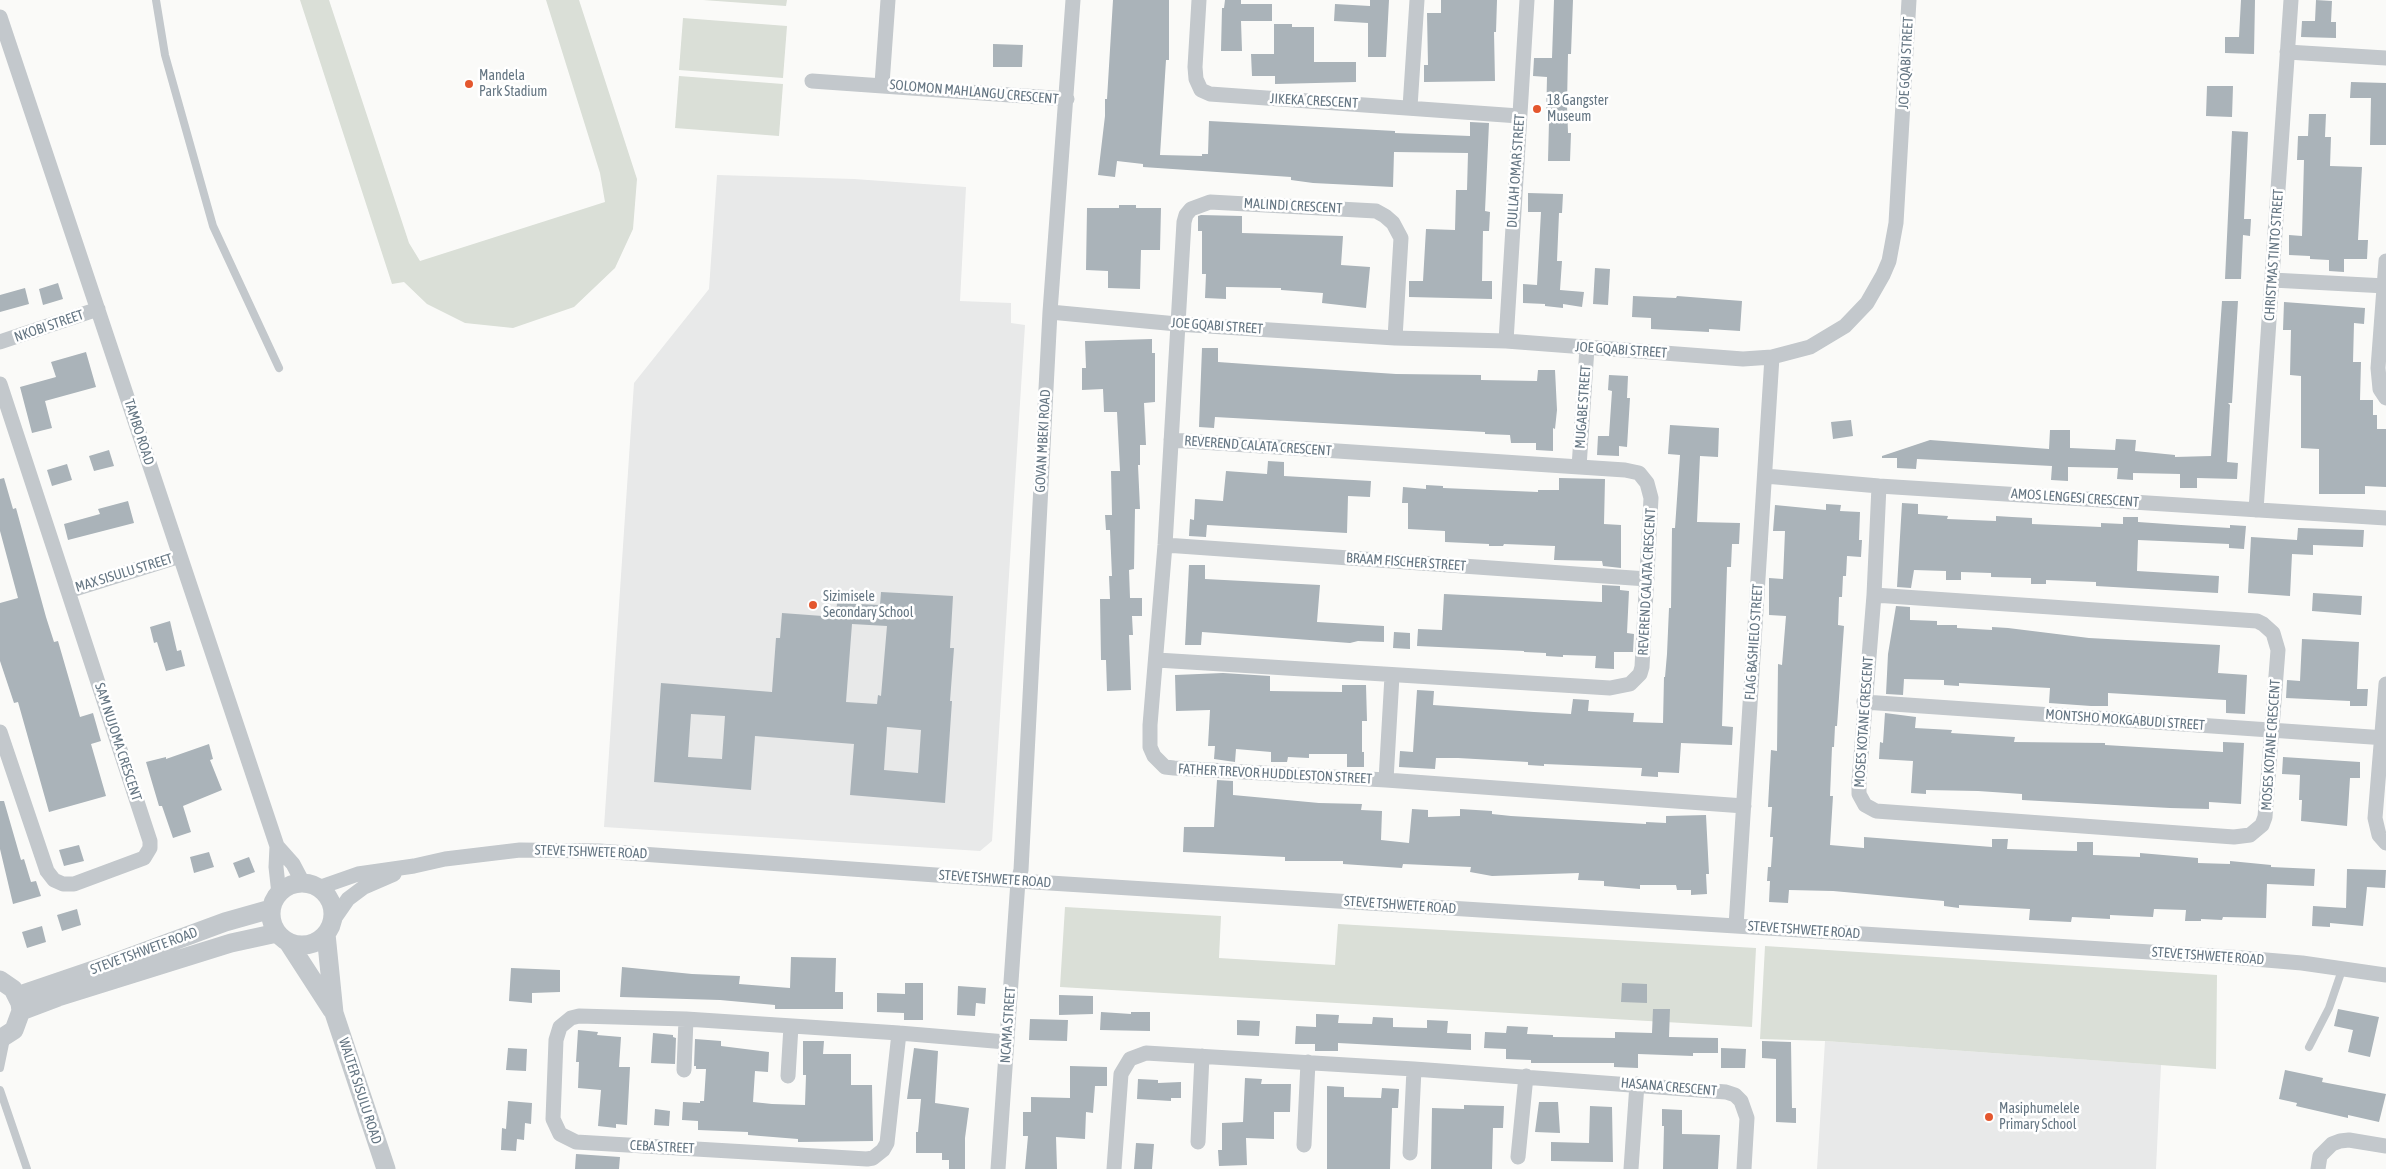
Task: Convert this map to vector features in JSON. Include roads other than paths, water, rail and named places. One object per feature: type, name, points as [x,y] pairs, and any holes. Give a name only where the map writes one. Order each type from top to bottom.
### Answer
[{"type":"street","name":"SOLOMON MAHLANGU CRESCENT","points":[[882,84],[888,0]]},
{"type":"street","name":"GOVAN MBEKI ROAD","points":[[1018,881],[1022,870],[1050,312],[1073,0]]},
{"type":"street","name":"JIKEKA CRESCENT","points":[[1199,0],[1194,67],[1196,79],[1201,90],[1219,96],[1410,107],[1519,116]]},
{"type":"street","points":[[1410,107],[1418,0]]},
{"type":"street","name":"DULLAH OMAR STREET","points":[[1506,341],[1527,0]]},
{"type":"street","name":"JOE GQABI STREET","points":[[1050,312],[1177,324],[1395,338],[1506,341],[1743,359],[1772,358],[1810,346],[1844,326],[1867,303],[1883,275],[1888,261],[1896,223],[1909,0]]},
{"type":"street","name":"CHRISTMAS TINTO STREET","points":[[2256,510],[2291,0]]},
{"type":"street","name":"TAMBO ROAD","points":[[0,17],[277,846],[275,901]]},
{"type":"street","points":[[2287,52],[2386,58]]},
{"type":"street","name":"SOLOMON MAHLANGU CRESCENT","points":[[812,81],[882,84],[1067,99]]},
{"type":"street","name":"MALINDI CRESCENT","points":[[1177,324],[1184,222],[1191,208],[1210,202],[1376,211],[1393,223],[1401,238],[1395,338]]},
{"type":"street","points":[[2386,262],[2378,379],[2386,398]]},
{"type":"street","points":[[2272,280],[2385,286]]},
{"type":"street","name":"NKOBI STREET","points":[[0,342],[98,309]]},
{"type":"street","name":"FATHER TREVOR HUDDLESTON STREET","points":[[1177,324],[1165,545],[1150,739],[1154,756],[1165,767],[1386,780],[1744,806]]},
{"type":"street","name":"MUGABE STREET","points":[[1579,467],[1588,348]]},
{"type":"street","name":"FLAG BASHIELO STREET","points":[[1736,926],[1772,358]]},
{"type":"street","name":"SAM NUJOMA CRESCENT","points":[[0,384],[150,841],[150,848],[144,858],[140,862],[74,884],[63,884],[54,880],[47,871],[0,732]]},
{"type":"street","name":"REVEREND CALATA CRESCENT","points":[[1157,660],[1610,688],[1630,684],[1640,674],[1642,668],[1651,498],[1647,482],[1638,473],[1579,467],[1171,440]]},
{"type":"street","name":"AMOS LENGESI CRESCENT","points":[[1765,476],[1879,486],[2386,518]]},
{"type":"street","name":"MOSES KOTANE CRESCENT","points":[[1874,595],[2258,621],[2274,633],[2278,650],[2265,817],[2262,825],[2250,835],[2234,837],[1869,809],[1861,800],[1859,794],[1864,702],[1874,595],[1879,486]]},
{"type":"street","name":"BRAAM FISCHER STREET","points":[[1165,545],[1647,579]]},
{"type":"street","name":"MAX SISULU STREET","points":[[68,591],[180,556]]},
{"type":"street","points":[[1386,780],[1392,676]]},
{"type":"street","points":[[2386,684],[2384,738],[2376,818],[2379,835],[2386,842]]},
{"type":"street","name":"MONTSHO MOKGABUDI STREET","points":[[1864,702],[2384,738]]},
{"type":"street","name":"TAMBO ROAD","points":[[277,846],[311,886]]},
{"type":"street","name":"STEVE TSHWETE ROAD","points":[[311,886],[358,874],[414,866],[445,859],[520,850],[599,851],[1018,881],[2230,957],[2343,967],[2386,975]]},
{"type":"street","name":"STEVE TSHWETE ROAD","points":[[329,928],[348,899],[364,887],[414,866]]},
{"type":"street","name":"NCAMA STREET","points":[[998,1169],[1018,881]]},
{"type":"street","points":[[290,886],[311,886],[327,897],[332,909],[329,928],[315,943],[301,946],[283,938],[272,921],[275,901],[290,886]]},
{"type":"street","name":"STEVE TSHWETE ROAD","points":[[19,1004],[111,964],[225,922],[275,901]]},
{"type":"street","name":"WALTER SISULU ROAD","points":[[329,928],[334,1013],[386,1169]]},
{"type":"street","name":"STEVE TSHWETE ROAD","points":[[19,1004],[58,997],[231,944],[283,938]]},
{"type":"street","name":"WALTER SISULU ROAD","points":[[283,938],[334,1013]]},
{"type":"street","points":[[0,979],[13,989],[19,1004],[19,1021],[3,1038]]},
{"type":"street","name":"CEBA STREET","points":[[899,1034],[887,1143],[883,1150],[873,1158],[857,1159],[576,1142],[560,1134],[553,1119],[556,1040],[560,1027],[571,1018],[589,1014],[686,1018],[1006,1042]]},
{"type":"street","points":[[684,1070],[686,1018]]},
{"type":"street","points":[[788,1076],[791,1026]]},
{"type":"street","name":"HASANA CRESCENT","points":[[1114,1169],[1121,1074],[1124,1066],[1130,1059],[1146,1053],[1526,1076],[1714,1090],[1735,1096],[1741,1101],[1747,1118],[1744,1169]]},
{"type":"street","points":[[1198,1142],[1202,1056]]},
{"type":"street","points":[[1304,1146],[1308,1062]]},
{"type":"street","points":[[1410,1153],[1414,1069]]},
{"type":"street","points":[[1518,1156],[1526,1076]]},
{"type":"street","points":[[1631,1169],[1637,1084]]},
{"type":"street","points":[[2318,1169],[2320,1156],[2332,1144],[2340,1141],[2349,1140],[2386,1146]]},
{"type":"lane","points":[[156,0],[165,55],[213,226],[279,368]]},
{"type":"lane","points":[[2309,1047],[2329,1008],[2343,967]]},
{"type":"lane","points":[[0,1068],[3,1038]]},
{"type":"lane","points":[[0,1090],[27,1169]]},
{"type":"place","name":"Mandela Park Stadium","points":[[469,84]]},
{"type":"place","name":"18 Gangster Museum","points":[[1537,109]]},
{"type":"place","name":"Sizimisele Secondary School","points":[[813,605]]},
{"type":"place","name":"Masiphumelele Primary School","points":[[1989,1117]]}]
